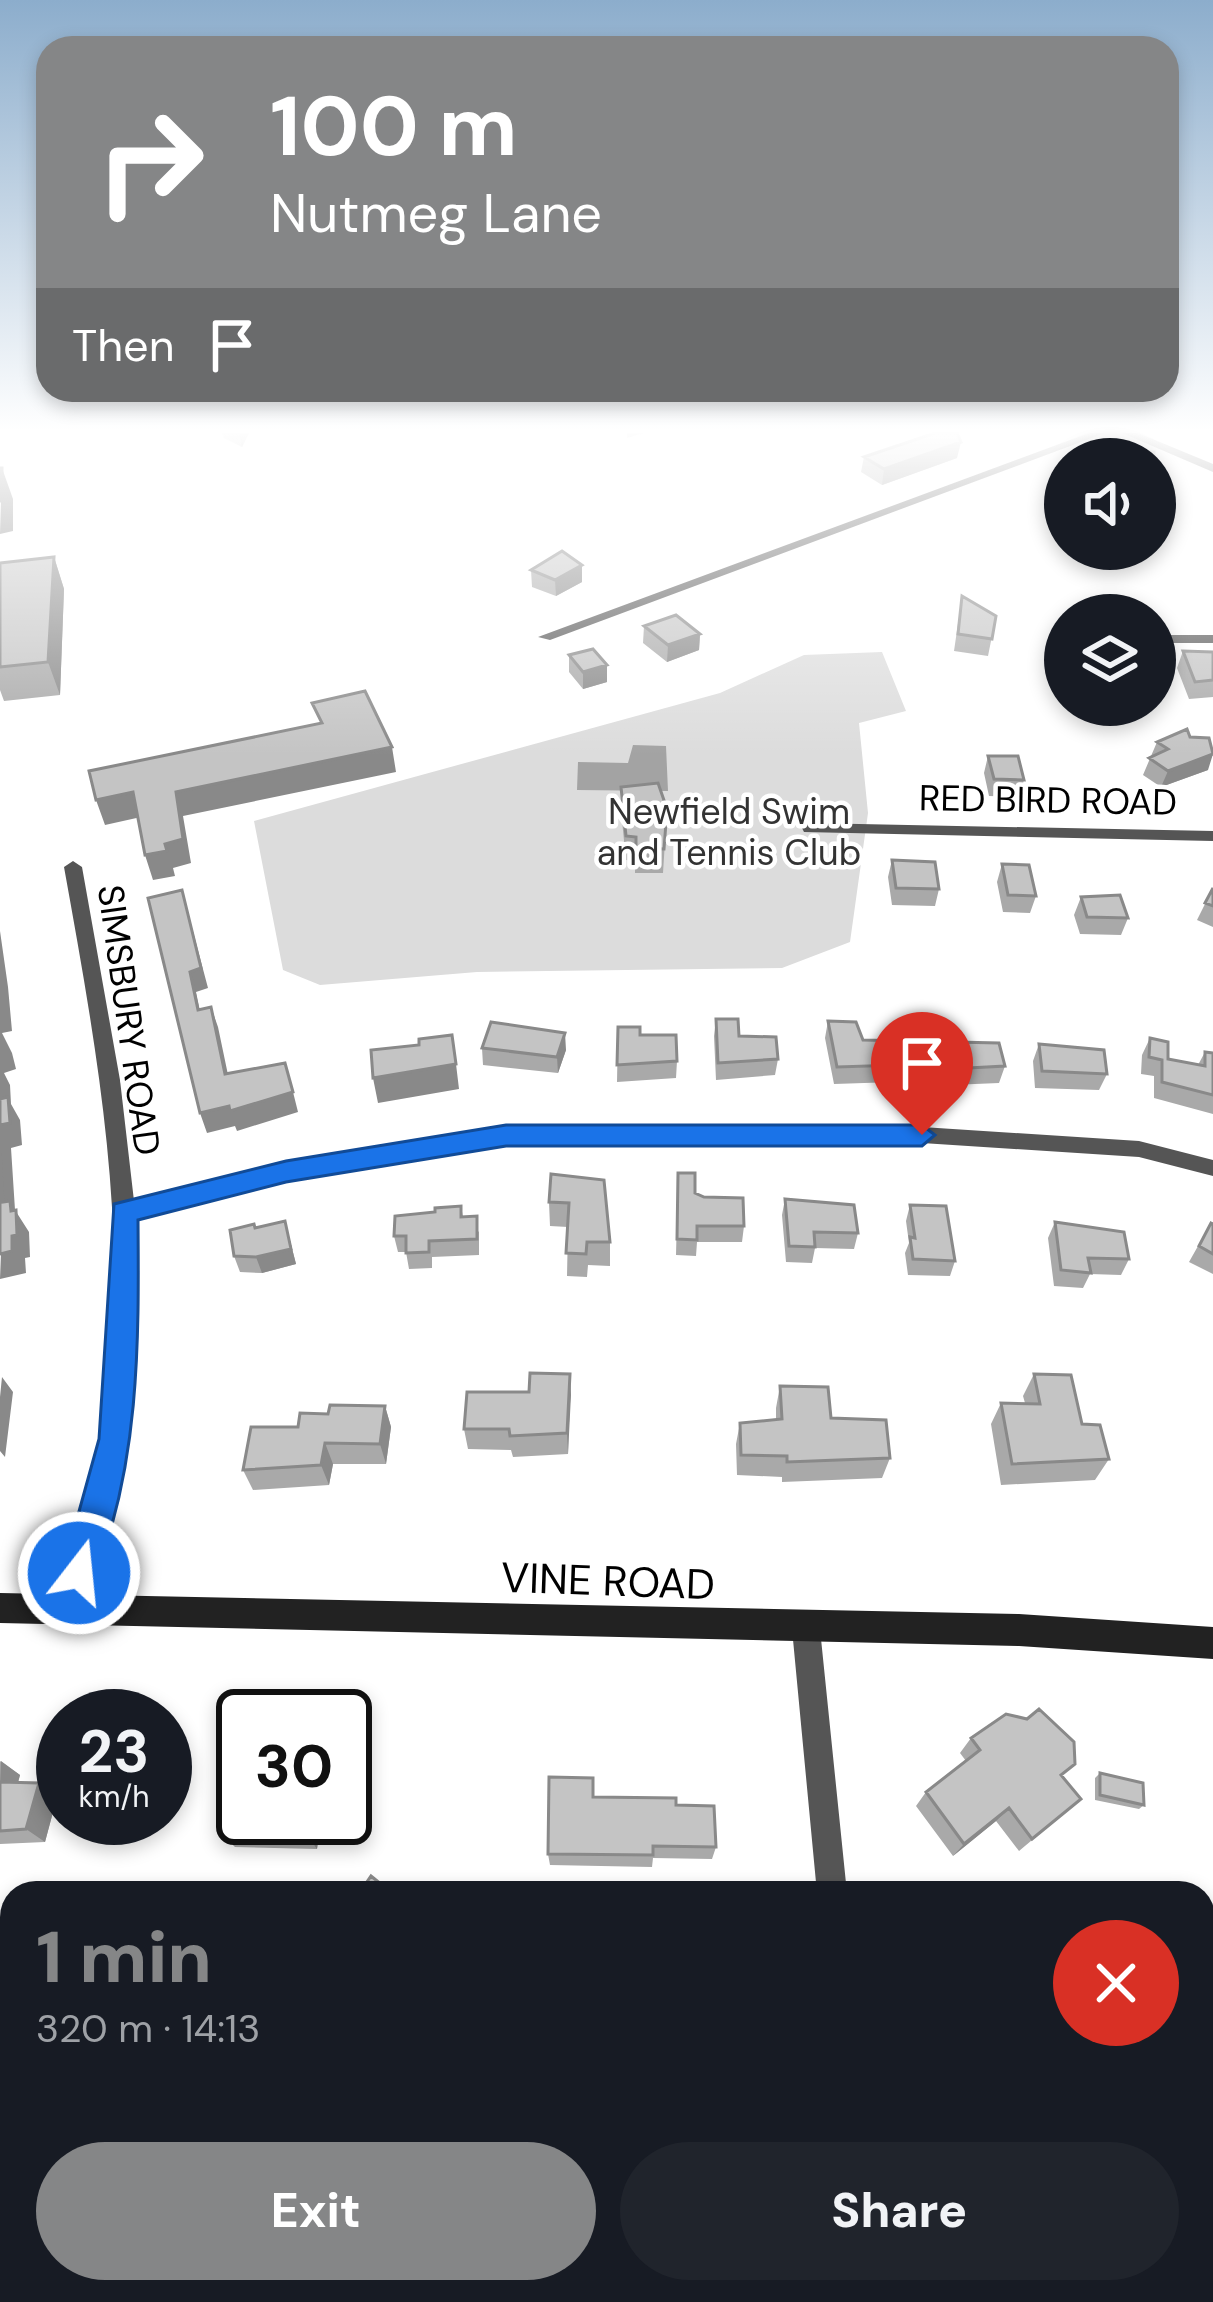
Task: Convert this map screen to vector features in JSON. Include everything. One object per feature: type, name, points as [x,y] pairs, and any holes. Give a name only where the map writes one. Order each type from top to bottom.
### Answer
[{"type":"street","points":[[545,638],[809,540]]},
{"type":"street","points":[[1176,639],[1213,639]]},
{"type":"street","name":"RED BIRD ROAD","points":[[811,828],[1213,836]]},
{"type":"street","name":"SIMSBURY ROAD","points":[[68,1609],[115,1439],[123,1344],[124,1212],[73,867]]},
{"type":"street","points":[[124,1212],[286,1172],[506,1136],[922,1135],[1139,1149],[1213,1168]]},
{"type":"street","name":"VINE ROAD","points":[[0,1608],[1019,1630],[1213,1643]]},
{"type":"street","points":[[806,1629],[831,1881]]},
{"type":"green space","name":"Newfield Swim and Tennis Club","points":[[882,652],[906,711],[859,723],[868,813],[850,942],[782,968],[477,972],[320,985],[283,970],[254,821],[720,693],[804,655]]},
{"type":"shaded area","points":[[633,745],[666,746],[668,791],[577,790],[578,762],[628,763]]},
{"type":"building","points":[[562,551],[582,565],[555,580],[531,570]]},
{"type":"building","points":[[54,557],[48,662],[0,667],[0,563]]},
{"type":"building","points":[[962,596],[996,616],[992,639],[958,634]]},
{"type":"building","points":[[676,615],[700,634],[668,645],[644,626]]},
{"type":"building","points":[[593,649],[607,665],[583,672],[569,655]]},
{"type":"building","points":[[1183,651],[1213,652],[1213,680],[1195,682]]},
{"type":"building","points":[[365,691],[392,747],[176,792],[183,839],[165,844],[167,851],[145,855],[133,792],[96,800],[89,771],[322,723],[312,703]]},
{"type":"building","points":[[1187,729],[1190,737],[1209,738],[1213,754],[1168,771],[1149,758],[1168,749],[1157,742]]},
{"type":"building","points":[[988,756],[1018,756],[1024,780],[994,779]]},
{"type":"building","points":[[658,783],[667,809],[664,849],[636,848],[636,837],[626,836],[621,787]]},
{"type":"building","points":[[892,860],[935,862],[939,889],[896,888]]},
{"type":"building","points":[[1002,864],[1029,865],[1036,896],[1008,895]]},
{"type":"building","points":[[182,890],[201,968],[190,972],[198,1010],[211,1007],[225,1074],[285,1063],[293,1092],[230,1111],[229,1106],[200,1113],[148,898]]},
{"type":"building","points":[[1120,895],[1128,918],[1087,917],[1081,897]]},
{"type":"building","points":[[716,1019],[738,1019],[739,1036],[776,1037],[778,1059],[718,1063]]},
{"type":"building","points":[[828,1021],[856,1022],[863,1040],[999,1043],[1005,1066],[837,1067]]},
{"type":"building","points":[[491,1022],[565,1033],[557,1057],[482,1048]]},
{"type":"building","points":[[618,1027],[640,1027],[640,1035],[676,1035],[677,1061],[617,1065]]},
{"type":"building","points":[[452,1035],[456,1064],[373,1078],[371,1050],[419,1045],[419,1039]]},
{"type":"building","points":[[1150,1038],[1168,1042],[1168,1059],[1205,1066],[1205,1052],[1213,1053],[1213,1095],[1162,1082],[1162,1060],[1149,1057]]},
{"type":"building","points":[[1039,1044],[1104,1050],[1107,1074],[1042,1071]]},
{"type":"building","points":[[8,1097],[10,1123],[0,1125],[0,1099]]},
{"type":"building","points":[[0,1152],[3,1202],[10,1201],[11,1211],[16,1210],[17,1235],[12,1236],[12,1251],[0,1254]]},
{"type":"building","points":[[678,1173],[695,1173],[695,1193],[704,1197],[743,1198],[744,1226],[697,1226],[697,1240],[677,1239]]},
{"type":"building","points":[[551,1174],[604,1180],[610,1242],[587,1242],[586,1254],[566,1253],[569,1203],[549,1202]]},
{"type":"building","points":[[785,1199],[854,1205],[858,1233],[814,1232],[815,1247],[789,1246]]},
{"type":"building","points":[[910,1205],[946,1206],[955,1261],[913,1259]]},
{"type":"building","points":[[461,1206],[461,1217],[477,1216],[477,1239],[429,1241],[429,1252],[406,1253],[406,1236],[394,1236],[395,1216]]},
{"type":"building","points":[[285,1221],[291,1249],[256,1257],[234,1256],[230,1230]]},
{"type":"building","points":[[1055,1222],[1124,1232],[1129,1259],[1088,1258],[1091,1273],[1061,1270]]},
{"type":"building","points":[[1213,1224],[1213,1254],[1199,1246]]},
{"type":"building","points":[[530,1373],[570,1374],[567,1433],[510,1436],[509,1429],[464,1429],[467,1392],[529,1392]]},
{"type":"building","points":[[1034,1374],[1071,1375],[1082,1424],[1100,1425],[1109,1459],[1012,1464],[1001,1403],[1040,1404]]},
{"type":"building","points":[[780,1386],[828,1387],[831,1418],[886,1420],[890,1458],[787,1462],[787,1456],[741,1455],[740,1423],[782,1419]]},
{"type":"building","points":[[330,1405],[385,1406],[380,1444],[325,1443],[321,1465],[243,1470],[251,1427],[298,1427],[300,1413],[328,1414]]},
{"type":"building","points":[[1039,1709],[1074,1742],[1075,1764],[1061,1775],[1081,1799],[1032,1839],[1009,1808],[964,1844],[926,1792],[980,1750],[971,1738],[1006,1714],[1027,1719]]},
{"type":"building","points":[[1100,1773],[1143,1783],[1144,1805],[1100,1795]]},
{"type":"building","points":[[549,1777],[593,1778],[593,1797],[676,1798],[676,1805],[714,1806],[716,1847],[653,1846],[653,1855],[548,1854]]},
{"type":"building","points":[[0,1782],[36,1783],[26,1829],[0,1831]]},
{"type":"route","points":[[79,1573],[115,1439],[123,1344],[124,1212],[286,1172],[506,1136],[922,1135]]}]
